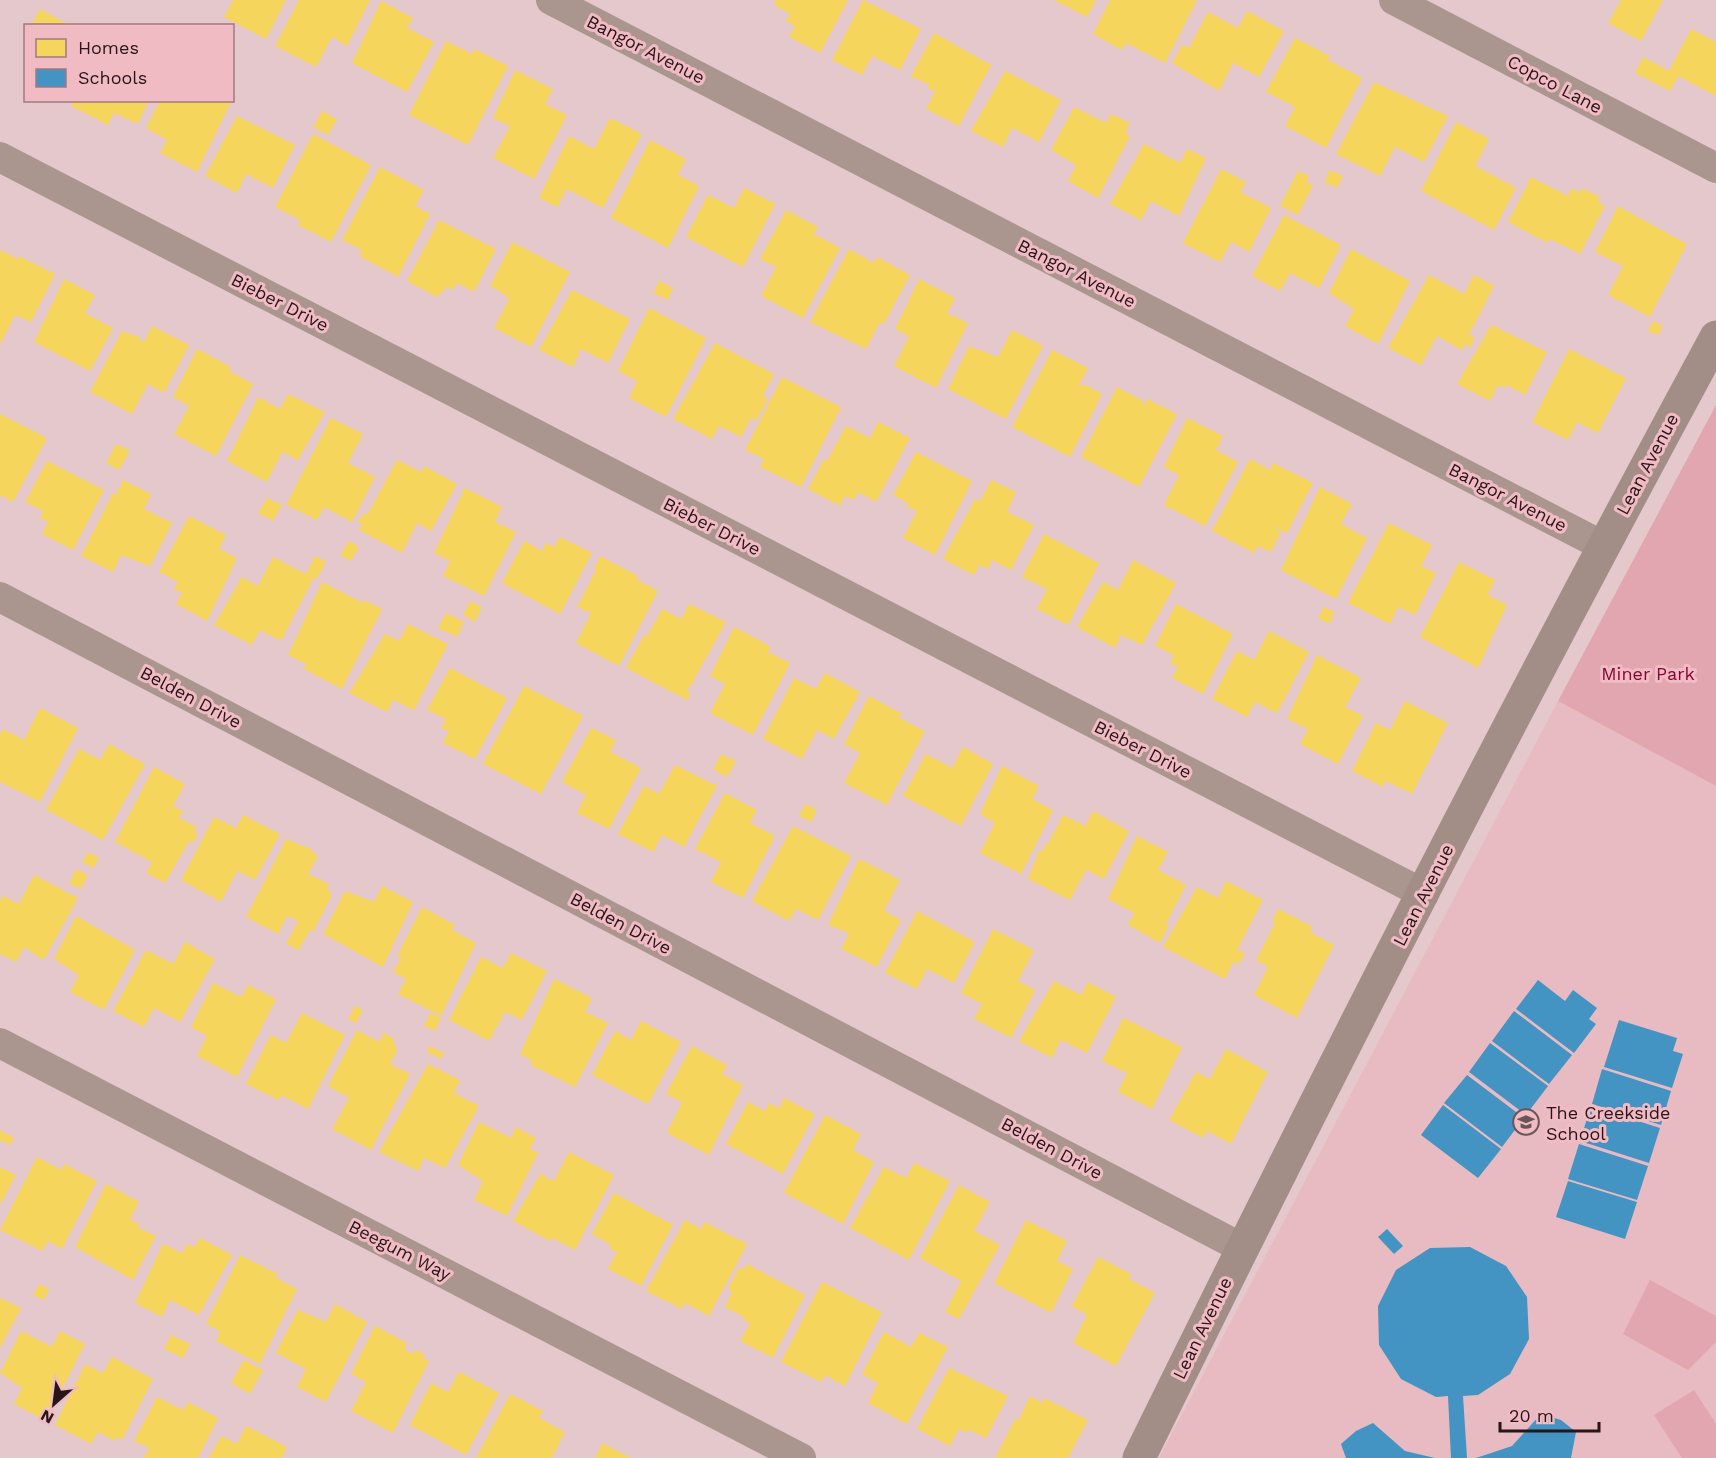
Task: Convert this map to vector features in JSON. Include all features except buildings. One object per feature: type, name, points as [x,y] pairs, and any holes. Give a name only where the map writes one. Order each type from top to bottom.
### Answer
[{"type":"street","name":"Bangor Avenue","points":[[551,0],[1603,546]]},
{"type":"street","name":"Copco Lane","points":[[1394,0],[1716,168]]},
{"type":"street","name":"Bieber Drive","points":[[0,157],[1424,894]]},
{"type":"street","name":"Lean Avenue","points":[[1139,1458],[1242,1248],[1603,546],[1716,337]]},
{"type":"street","name":"Belden Drive","points":[[0,597],[1242,1248]]},
{"type":"street","name":"Beegum Way","points":[[0,1043],[801,1458]]},
{"type":"shaded area","name":"The Creekside School","points":[[1558,701],[1716,786],[1716,1458],[1159,1458]]},
{"type":"green space","name":"Miner Park","points":[[1716,405],[1716,786],[1558,701]]},
{"type":"green space","points":[[1650,1280],[1716,1316],[1716,1342],[1688,1370],[1623,1334]]},
{"type":"green space","points":[[1694,1390],[1716,1424],[1716,1458],[1682,1458],[1654,1415]]},
{"type":"place","name":"The Creekside School","points":[[1526,1122]]}]
